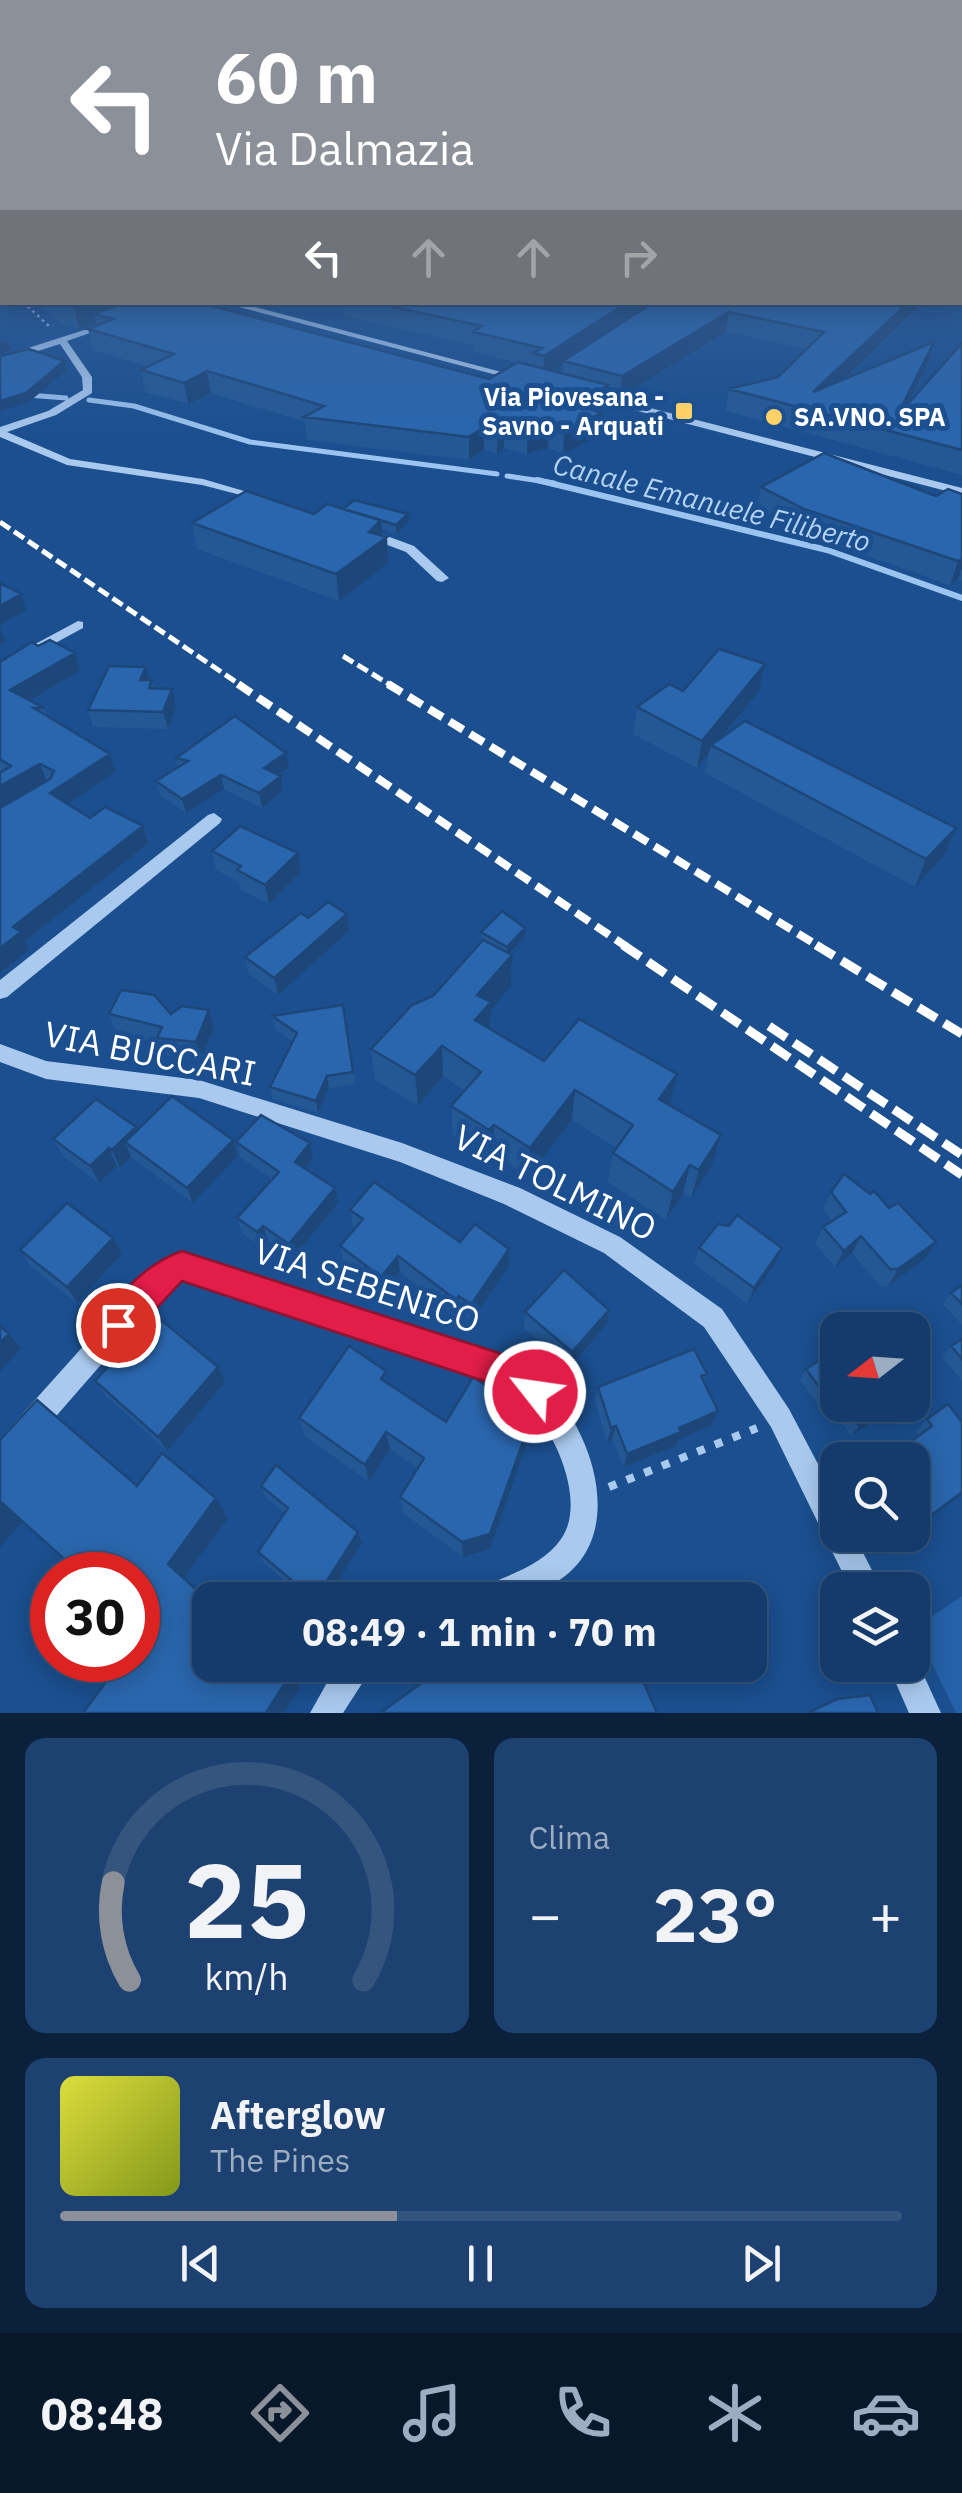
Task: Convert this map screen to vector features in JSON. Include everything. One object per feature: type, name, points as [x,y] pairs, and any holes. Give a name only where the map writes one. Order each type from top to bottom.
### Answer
[{"type":"street","points":[[236,305],[528,380]]},
{"type":"street","points":[[0,360],[118,321]]},
{"type":"street","points":[[0,432],[52,413],[88,391],[87,377],[65,341]]},
{"type":"street","points":[[583,394],[962,492]]},
{"type":"street","points":[[0,432],[67,462],[204,482],[280,505]]},
{"type":"street","points":[[355,529],[410,548],[442,578]]},
{"type":"street","points":[[0,669],[78,625]]},
{"type":"street","points":[[0,991],[214,819]]},
{"type":"street","name":"VIA BUCCARI","points":[[0,1053],[46,1070],[199,1089],[402,1153]]},
{"type":"street","name":"VIA TOLMINO","points":[[402,1153],[512,1196],[612,1245],[713,1318],[780,1418],[820,1497]]},
{"type":"street","name":"VIA SEBENICO","points":[[0,1459],[166,1272],[182,1266],[196,1268],[502,1370],[535,1392],[569,1442],[579,1469],[582,1528],[574,1547],[556,1566],[523,1582]]},
{"type":"street","points":[[326,1713],[344,1682]]},
{"type":"street","points":[[911,1682],[925,1713]]},
{"type":"path","points":[[26,305],[65,341]]},
{"type":"path","points":[[583,1497],[780,1418]]},
{"type":"shaded area","points":[[962,1596],[962,1713],[956,1713],[930,1659],[930,1618]]},
{"type":"building","points":[[117,305],[207,305],[489,379],[518,362],[608,385],[578,404],[601,413],[564,432],[549,426],[528,431],[504,425],[497,431],[484,427],[469,437],[304,417],[324,406],[207,371],[184,383],[141,370],[174,354],[88,329],[113,319],[94,314]]},
{"type":"building","points":[[384,305],[623,305],[544,356],[533,353],[542,348],[473,332],[482,326]]},
{"type":"building","points":[[649,305],[906,305],[813,392],[934,342],[903,404],[906,406],[962,343],[962,450],[729,389],[778,377],[824,332],[729,312],[622,376],[563,361]]},
{"type":"building","points":[[29,349],[64,361],[26,393],[0,401],[0,356]]},
{"type":"building","points":[[824,453],[936,496],[948,489],[962,494],[962,559],[958,561],[804,509],[761,487]]},
{"type":"building","points":[[246,491],[314,514],[327,504],[381,520],[369,532],[387,537],[336,574],[192,523]]},
{"type":"building","points":[[354,500],[408,514],[396,525],[343,509]]},
{"type":"building","points":[[0,583],[21,594],[0,606]]},
{"type":"building","points":[[50,640],[75,653],[10,690],[44,708],[34,708],[110,754],[50,793],[90,818],[105,807],[143,826],[13,927],[21,932],[0,948],[0,808],[50,779],[54,771],[40,764],[0,786],[0,773],[11,766],[0,759],[0,662],[32,642],[38,646]]},
{"type":"building","points":[[719,649],[765,664],[702,741],[637,707],[669,684],[683,691]]},
{"type":"building","points":[[109,666],[146,667],[140,680],[152,680],[149,688],[172,689],[163,712],[88,710]]},
{"type":"building","points":[[235,716],[286,753],[264,768],[281,776],[259,793],[221,775],[182,799],[156,781],[188,761],[176,758]]},
{"type":"building","points":[[745,721],[956,828],[926,859],[711,745]]},
{"type":"building","points":[[240,826],[298,853],[265,885],[237,870],[241,866],[212,851]]},
{"type":"building","points":[[328,902],[347,914],[274,978],[245,957],[301,913],[308,918]]},
{"type":"building","points":[[502,911],[525,928],[507,947],[481,932]]},
{"type":"building","points":[[483,940],[512,955],[477,995],[491,1002],[475,1020],[544,1061],[579,1019],[677,1074],[659,1099],[721,1135],[699,1170],[690,1165],[673,1192],[613,1153],[633,1125],[575,1090],[530,1148],[494,1125],[489,1130],[451,1106],[481,1072],[442,1046],[415,1075],[371,1049],[412,1005],[433,996]]},
{"type":"building","points":[[121,990],[154,995],[171,1014],[182,1006],[209,1010],[196,1042],[157,1038],[162,1027],[109,1014]]},
{"type":"building","points":[[343,1005],[353,1072],[327,1076],[316,1101],[270,1087],[297,1033],[272,1016]]},
{"type":"building","points":[[172,1096],[233,1140],[187,1188],[125,1142]]},
{"type":"building","points":[[96,1099],[136,1127],[90,1166],[53,1139]]},
{"type":"building","points":[[261,1115],[310,1143],[295,1162],[335,1188],[289,1244],[263,1226],[257,1232],[237,1218],[279,1172],[236,1142]]},
{"type":"building","points":[[844,1174],[870,1194],[874,1191],[889,1208],[898,1203],[936,1242],[898,1269],[890,1269],[861,1236],[844,1251],[823,1227],[846,1212],[831,1192]]},
{"type":"building","points":[[374,1182],[460,1242],[475,1224],[509,1249],[471,1305],[459,1296],[456,1300],[398,1256],[381,1277],[340,1246],[363,1219],[350,1210]]},
{"type":"building","points":[[67,1203],[113,1238],[67,1287],[20,1250]]},
{"type":"building","points":[[737,1215],[782,1248],[754,1288],[699,1248],[718,1224],[729,1226]]},
{"type":"building","points":[[564,1270],[609,1310],[572,1352],[525,1312]]},
{"type":"building","points":[[962,1285],[962,1304],[951,1293]]},
{"type":"building","points":[[155,1315],[218,1367],[158,1437],[95,1381]]},
{"type":"building","points":[[0,1326],[9,1334],[0,1343]]},
{"type":"building","points":[[962,1339],[962,1359],[951,1346]]},
{"type":"building","points":[[349,1346],[386,1371],[381,1379],[446,1422],[473,1377],[520,1408],[513,1416],[535,1408],[490,1534],[462,1542],[400,1497],[424,1458],[386,1432],[365,1465],[299,1418]]},
{"type":"building","points":[[694,1349],[707,1374],[701,1376],[718,1411],[679,1428],[681,1432],[627,1454],[616,1426],[611,1428],[598,1387]]},
{"type":"building","points":[[820,1360],[820,1388],[806,1369]]},
{"type":"building","points":[[37,1400],[137,1486],[162,1453],[216,1498],[168,1564],[192,1586],[192,1682],[286,1682],[266,1713],[83,1713],[106,1682],[160,1682],[160,1552],[56,1552],[0,1503],[0,1440]]},
{"type":"building","points":[[948,1404],[962,1422],[962,1492],[930,1516],[930,1442],[910,1442],[932,1426],[930,1417]]},
{"type":"building","points":[[276,1465],[358,1532],[326,1582],[294,1582],[258,1552],[288,1508],[261,1486]]},
{"type":"building","points":[[423,1682],[644,1682],[657,1713],[384,1713]]},
{"type":"building","points":[[870,1695],[878,1713],[808,1713],[837,1699]]},
{"type":"waterway","name":"Canale Emanuele Filiberto","points":[[28,395],[66,398]]},
{"type":"waterway","name":"Canale Emanuele Filiberto","points":[[89,400],[134,406],[250,442],[497,474]]},
{"type":"waterway","name":"Canale Emanuele Filiberto","points":[[507,476],[542,481]]},
{"type":"waterway","name":"Canale Emanuele Filiberto","points":[[537,480],[542,481]]},
{"type":"waterway","name":"Canale Emanuele Filiberto","points":[[542,481],[554,483]]},
{"type":"waterway","name":"Canale Emanuele Filiberto","points":[[542,481],[827,550],[962,598]]},
{"type":"railway","points":[[0,522],[242,686]]},
{"type":"railway","points":[[343,656],[392,686]]},
{"type":"railway","points":[[238,684],[627,947]]},
{"type":"railway","points":[[388,684],[820,947]]},
{"type":"railway","points":[[623,945],[962,1175]]},
{"type":"railway","points":[[816,945],[962,1034]]},
{"type":"railway","points":[[769,1026],[962,1155]]},
{"type":"place","name":"Via Piovesana - Savno - Arquati","points":[[684,411]]},
{"type":"place","name":"SA.VNO. SPA","points":[[774,417]]},
{"type":"route","points":[[118,1325],[166,1272],[182,1266],[196,1268],[502,1370],[535,1392]]}]
